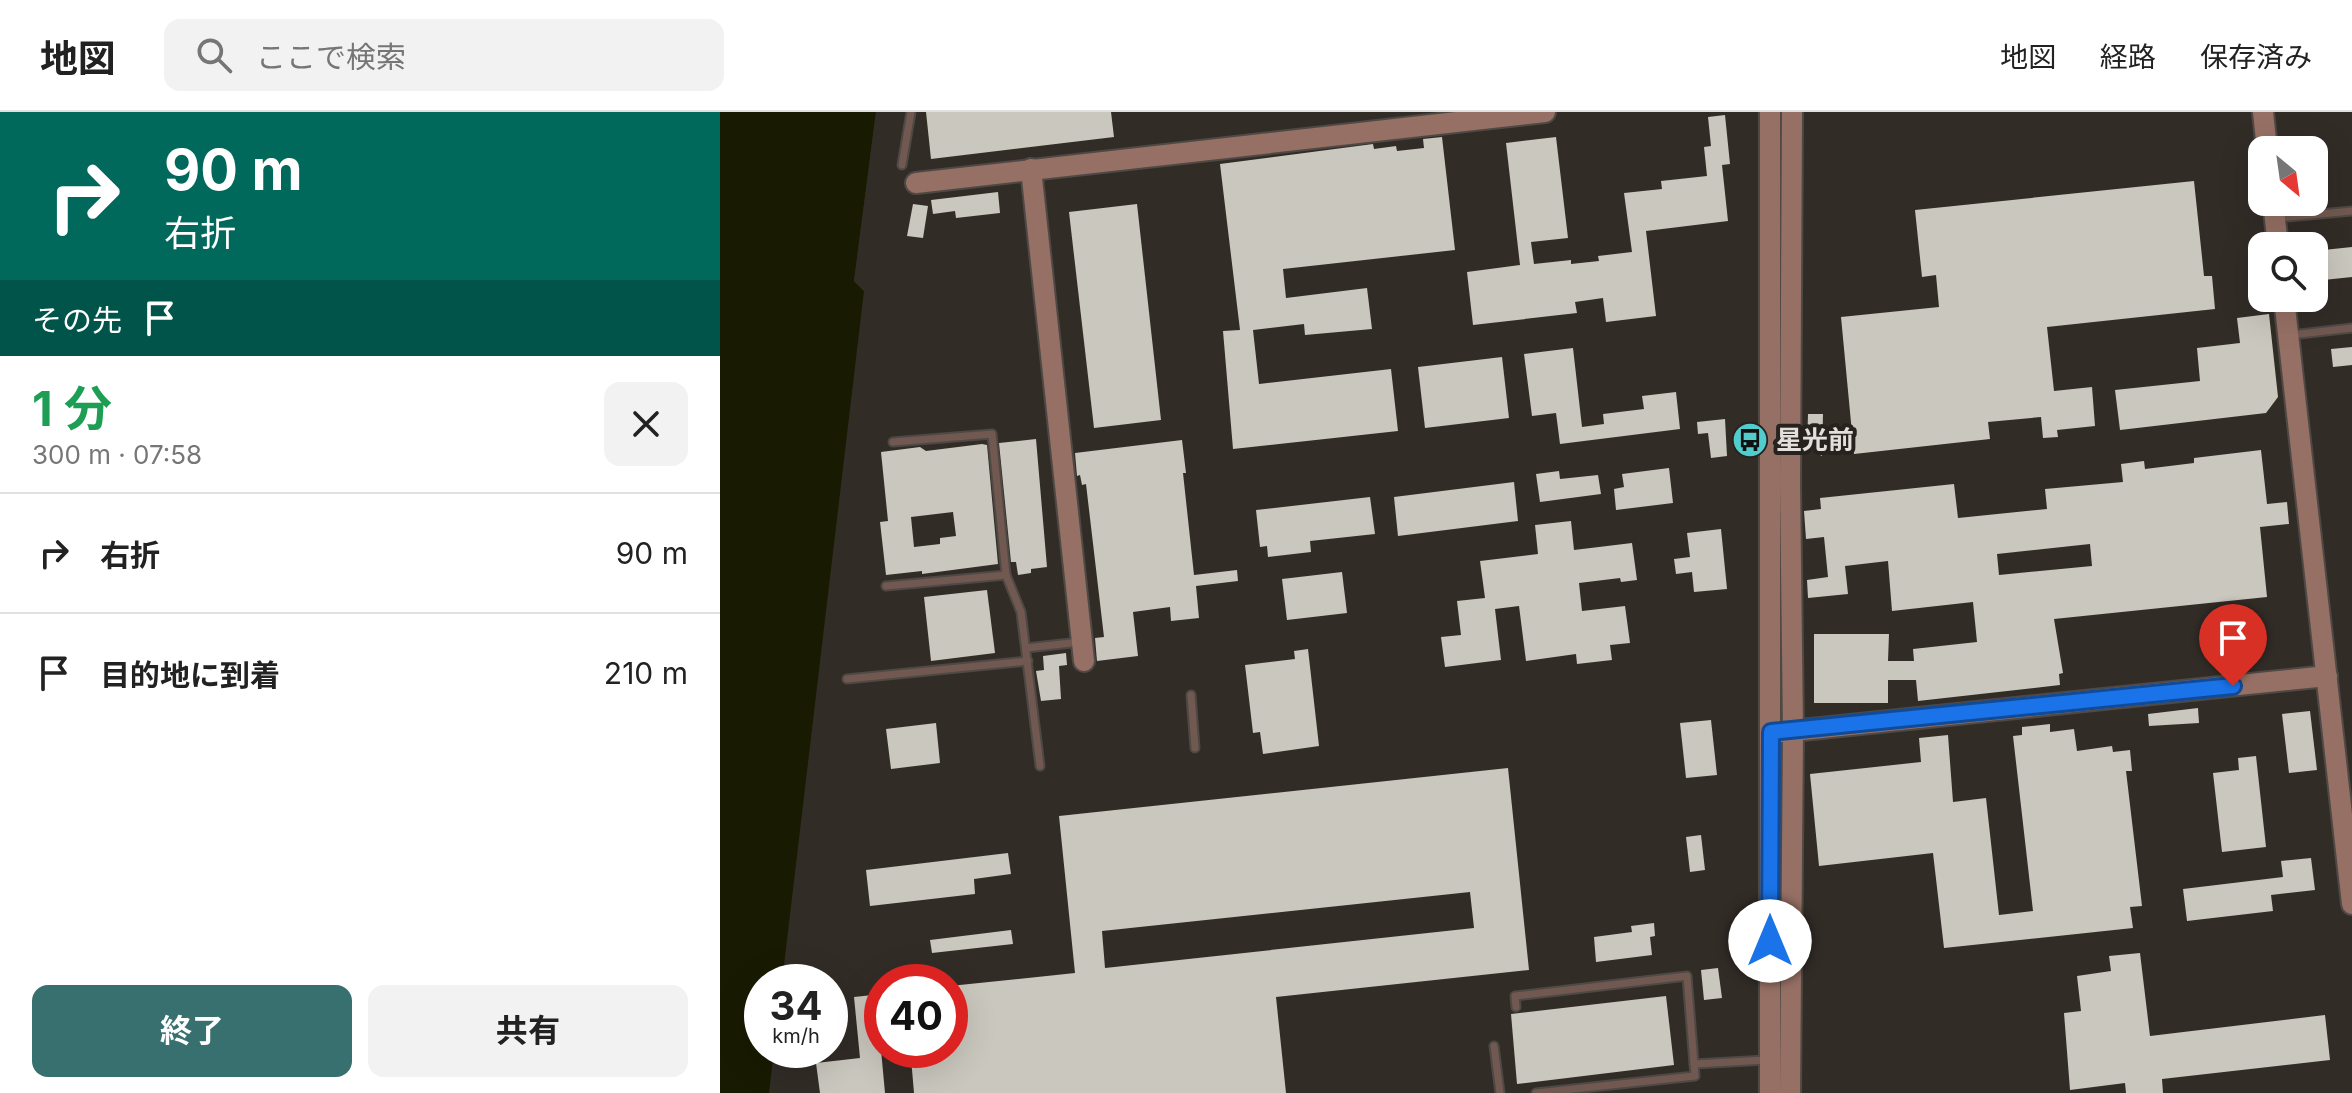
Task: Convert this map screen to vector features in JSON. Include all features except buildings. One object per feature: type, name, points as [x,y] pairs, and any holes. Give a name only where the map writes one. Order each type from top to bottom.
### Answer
[{"type":"street","points":[[916,183],[1545,112]]},
{"type":"street","points":[[1770,112],[1770,1093]]},
{"type":"street","points":[[1790,1090],[1792,112]]},
{"type":"street","points":[[2263,112],[2266,136]]},
{"type":"street","points":[[1031,169],[1083,652]]},
{"type":"street","points":[[2286,312],[2352,904]]},
{"type":"street","points":[[1771,732],[2327,676]]},
{"type":"lane","points":[[902,165],[911,112]]},
{"type":"lane","points":[[2328,211],[2352,211]]},
{"type":"lane","points":[[2289,335],[2352,328]]},
{"type":"lane","points":[[893,442],[992,434],[1006,575],[1021,612],[1040,766]]},
{"type":"lane","points":[[886,586],[1006,575]]},
{"type":"lane","points":[[1026,648],[1083,652]]},
{"type":"lane","points":[[847,679],[1028,661]]},
{"type":"lane","points":[[1191,695],[1195,748]]},
{"type":"lane","points":[[1516,1007],[1515,996],[1687,976],[1695,1076],[1536,1093]]},
{"type":"lane","points":[[1694,1064],[1770,1060],[1785,1047],[1790,1032]]},
{"type":"lane","points":[[1494,1046],[1500,1093]]},
{"type":"lane","points":[[1770,1060],[1782,1069],[1790,1090]]},
{"type":"shaded area","points":[[720,112],[876,112],[854,281],[864,291],[784,964],[744,964],[744,1068],[772,1068],[769,1093],[720,1093]]},
{"type":"pier","points":[[876,112],[880,112],[858,280],[868,290],[864,291],[854,281]]},
{"type":"place","name":"星光前","points":[[1750,440]]},
{"type":"route","points":[[1770,941],[1771,732],[2233,686]]}]
